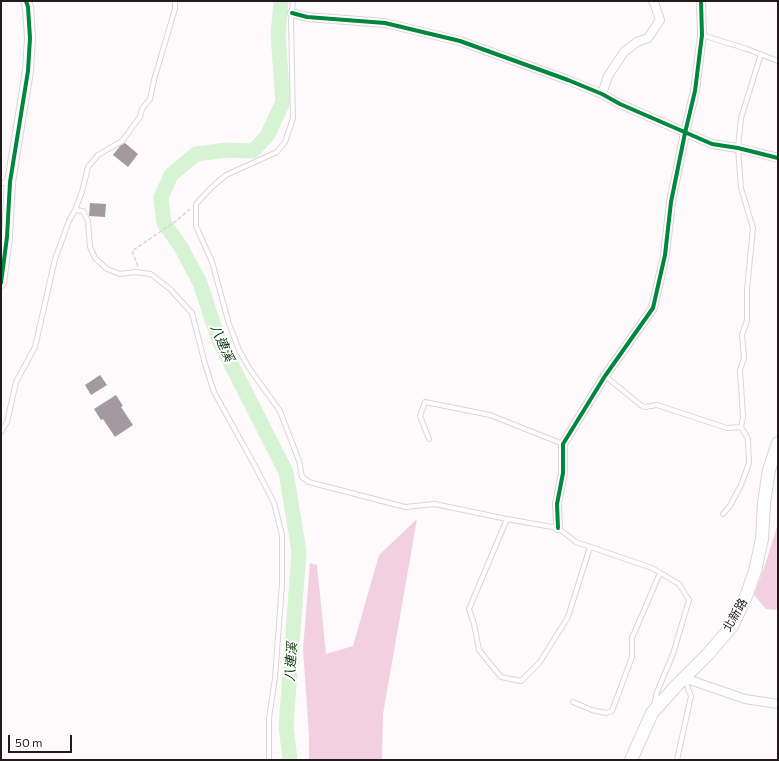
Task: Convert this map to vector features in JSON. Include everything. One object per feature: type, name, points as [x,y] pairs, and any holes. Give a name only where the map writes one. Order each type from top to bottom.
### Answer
[{"type":"main road","name":"北新路","points":[[631,760],[652,713],[708,654],[732,626],[747,594],[755,571],[762,539],[764,503],[769,470],[778,442]]},
{"type":"street","points":[[1,282],[7,237],[6,182],[28,71],[30,38],[28,7],[26,1]]},
{"type":"street","points":[[602,94],[608,76],[624,52],[637,42],[648,38],[660,20],[653,1]]},
{"type":"street","points":[[558,528],[558,504],[562,473],[562,444],[605,376],[653,308],[665,255],[671,202],[695,91],[702,35],[700,1]]},
{"type":"street","points":[[292,13],[307,17],[385,23],[460,41],[568,80],[712,144],[738,148],[778,158]]},
{"type":"street","points":[[684,678],[745,699],[778,704]]},
{"type":"lane","points":[[1,432],[7,422],[16,382],[35,346],[55,259],[82,192],[88,167],[98,155],[122,141],[140,117],[142,108],[150,99],[175,8],[175,1]]},
{"type":"lane","points":[[293,1],[293,118],[285,142],[277,152],[226,175],[212,187],[196,204],[196,226],[212,262],[229,324],[239,350],[249,368],[280,411],[299,461],[302,477],[309,482],[404,507],[435,504],[558,528],[576,542],[652,568],[679,584],[688,600],[673,654],[657,692],[652,713]]},
{"type":"lane","points":[[702,35],[747,48],[778,61]]},
{"type":"lane","points":[[723,514],[730,506],[741,485],[749,463],[748,439],[741,427],[743,417],[740,370],[744,358],[742,335],[747,320],[747,289],[753,228],[741,188],[738,148],[741,118],[761,54]]},
{"type":"lane","points":[[75,210],[83,210],[88,221],[90,247],[96,258],[107,269],[120,274],[138,272],[151,274],[170,289],[192,313],[204,364],[214,392],[274,504],[282,535],[282,584],[275,678],[268,718],[269,760]]},
{"type":"lane","points":[[605,376],[642,406],[657,405],[727,428],[741,427]]},
{"type":"lane","points":[[429,439],[420,416],[425,402],[490,415],[562,444]]},
{"type":"lane","points":[[507,519],[469,609],[474,624],[479,650],[501,677],[521,681],[540,662],[568,617],[590,546]]},
{"type":"lane","points":[[573,702],[592,710],[606,713],[612,711],[632,657],[632,638],[660,573]]},
{"type":"lane","points":[[677,760],[691,696],[684,678]]},
{"type":"path","points":[[138,272],[138,267],[132,251],[176,221],[196,204]]},
{"type":"shaded area","points":[[417,519],[383,714],[382,760],[309,760],[309,736],[303,649],[310,563],[317,565],[326,654],[353,646],[379,555]]},
{"type":"shaded area","points":[[778,523],[778,610],[766,609],[754,595]]},
{"type":"building","points":[[125,143],[138,154],[128,167],[113,155],[120,146]]},
{"type":"building","points":[[90,203],[106,204],[105,217],[89,216]]},
{"type":"building","points":[[100,375],[107,385],[91,395],[85,385]]},
{"type":"building","points":[[116,395],[123,406],[121,407],[133,425],[115,437],[94,409]]},
{"type":"waterway","name":"八連溪","points":[[281,1],[278,35],[283,102],[267,136],[253,151],[227,150],[196,154],[171,175],[161,197],[164,223],[181,247],[200,283],[218,338],[286,472],[299,551],[286,726],[290,760]]},
{"type":"cycle path","points":[[1,283],[7,237],[10,182],[28,71],[30,38],[28,7],[26,1]]},
{"type":"cycle path","points":[[558,528],[557,504],[563,473],[563,444],[605,376],[653,308],[665,255],[671,202],[695,91],[702,35],[701,1]]},
{"type":"cycle path","points":[[292,13],[307,17],[385,23],[460,41],[568,80],[712,144],[738,148],[778,158]]}]
